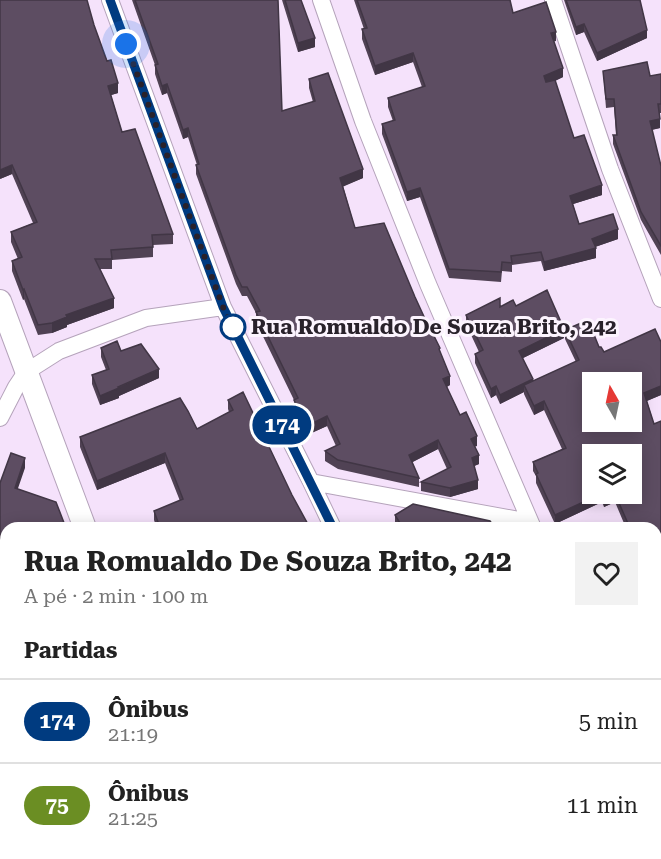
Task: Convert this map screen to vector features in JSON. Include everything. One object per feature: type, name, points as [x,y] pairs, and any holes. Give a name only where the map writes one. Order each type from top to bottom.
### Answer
[{"type":"street","points":[[110,0],[223,307],[330,522]]},
{"type":"street","points":[[321,0],[380,164],[428,284],[530,522]]},
{"type":"street","points":[[553,0],[610,169],[661,299]]},
{"type":"street","points":[[0,301],[4,321],[26,372],[83,522]]},
{"type":"street","points":[[0,418],[26,372],[59,351],[146,318],[223,307]]},
{"type":"street","points":[[311,482],[516,522]]},
{"type":"building","points":[[0,0],[87,0],[107,61],[111,60],[118,83],[108,86],[122,132],[135,129],[173,234],[152,235],[153,247],[111,250],[112,259],[95,259],[114,298],[66,315],[67,317],[52,323],[38,325],[12,261],[22,257],[11,232],[37,222],[12,165],[0,170]]},
{"type":"building","points":[[135,0],[278,0],[282,111],[315,101],[309,79],[328,73],[363,169],[340,178],[355,228],[384,223],[415,297],[440,348],[450,376],[443,379],[460,415],[466,412],[477,436],[471,439],[479,455],[472,458],[478,480],[450,488],[421,482],[451,467],[438,440],[409,455],[419,478],[338,460],[325,451],[340,444],[327,416],[307,426],[294,400],[298,398],[256,312],[260,311],[247,287],[242,287],[236,275],[196,165],[199,164],[188,128],[183,130],[167,84],[162,86],[155,65],[158,64]]},
{"type":"building","points":[[285,0],[301,0],[315,38],[298,43]]},
{"type":"building","points":[[357,0],[510,0],[513,13],[546,2],[556,32],[551,33],[563,68],[544,76],[546,82],[555,80],[574,138],[584,135],[602,185],[570,196],[579,224],[613,214],[618,229],[592,239],[596,248],[544,262],[541,252],[511,256],[512,263],[502,262],[501,272],[449,269],[420,188],[407,192],[382,124],[395,120],[388,98],[425,86],[413,53],[375,66],[362,29],[367,28]]},
{"type":"building","points":[[566,0],[640,0],[647,30],[597,53],[584,24],[576,27]]},
{"type":"building","points":[[647,62],[650,76],[661,74],[661,104],[658,104],[660,119],[650,121],[661,166],[661,246],[641,212],[613,135],[617,135],[614,99],[606,99],[603,71]]},
{"type":"building","points":[[547,290],[564,329],[519,351],[533,379],[500,395],[496,386],[491,389],[475,354],[483,350],[466,315],[500,298],[500,307],[513,300],[516,306]]},
{"type":"building","points":[[588,320],[599,347],[604,352],[655,329],[661,342],[661,386],[644,393],[654,424],[661,421],[661,522],[627,522],[619,504],[642,504],[642,444],[582,444],[582,503],[555,515],[536,474],[538,473],[533,462],[566,448],[544,401],[534,406],[524,385],[579,360],[565,330]]},
{"type":"building","points":[[117,341],[121,351],[141,344],[159,369],[100,396],[92,375],[109,369],[101,348]]},
{"type":"building","points":[[243,392],[307,522],[158,522],[154,511],[183,499],[165,453],[97,481],[80,437],[180,398],[197,429],[233,410],[228,400]]},
{"type":"building","points":[[11,453],[25,458],[15,488],[56,502],[64,522],[0,522],[0,483]]},
{"type":"building","points":[[413,504],[490,521],[399,522],[395,515]]},
{"type":"bus line","name":"174","points":[[110,0],[223,307],[330,522]]},
{"type":"place","name":"Rua Romualdo De Souza Brito, 242","points":[[233,327]]},
{"type":"route","points":[[126,44],[223,307],[233,327]]}]
